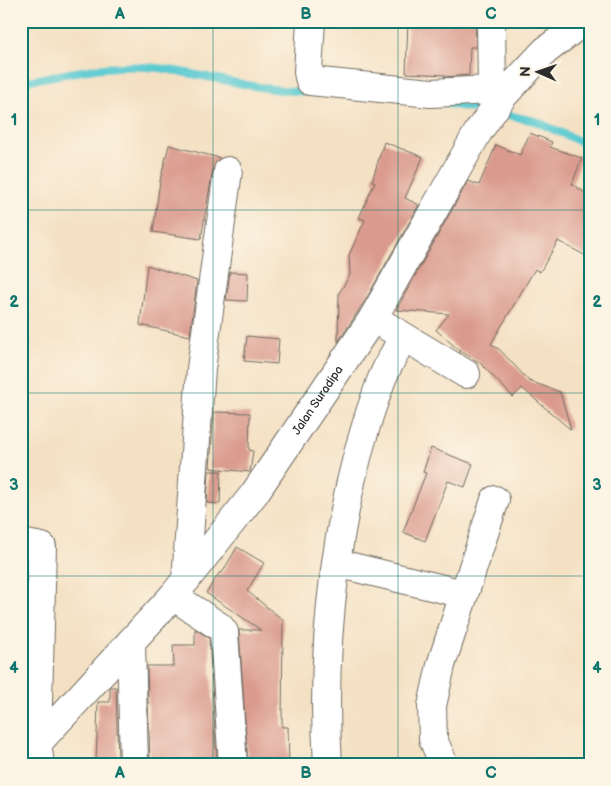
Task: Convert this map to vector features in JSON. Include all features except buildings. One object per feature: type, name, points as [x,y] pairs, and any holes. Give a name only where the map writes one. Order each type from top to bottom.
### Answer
[{"type":"street","points":[[311,21],[308,72],[310,81],[431,93],[500,90],[491,21]]},
{"type":"street","name":"Jalan Suradipa","points":[[33,756],[180,588],[254,494],[373,318],[500,90],[578,23]]},
{"type":"street","points":[[228,171],[201,369],[180,588],[224,632],[233,765]]},
{"type":"street","points":[[373,318],[466,374]]},
{"type":"street","points":[[328,765],[325,693],[336,563],[356,460],[382,380],[403,337]]},
{"type":"street","points":[[444,765],[433,739],[432,706],[441,665],[495,500]]},
{"type":"street","points":[[21,543],[42,547],[33,756]]},
{"type":"street","points":[[336,563],[464,594]]},
{"type":"street","points":[[131,642],[134,765]]},
{"type":"waterway","points":[[21,82],[90,70],[141,67],[178,71],[273,89],[313,92]]},
{"type":"waterway","points":[[449,104],[487,111]]},
{"type":"waterway","points":[[498,113],[535,121],[590,146]]}]
